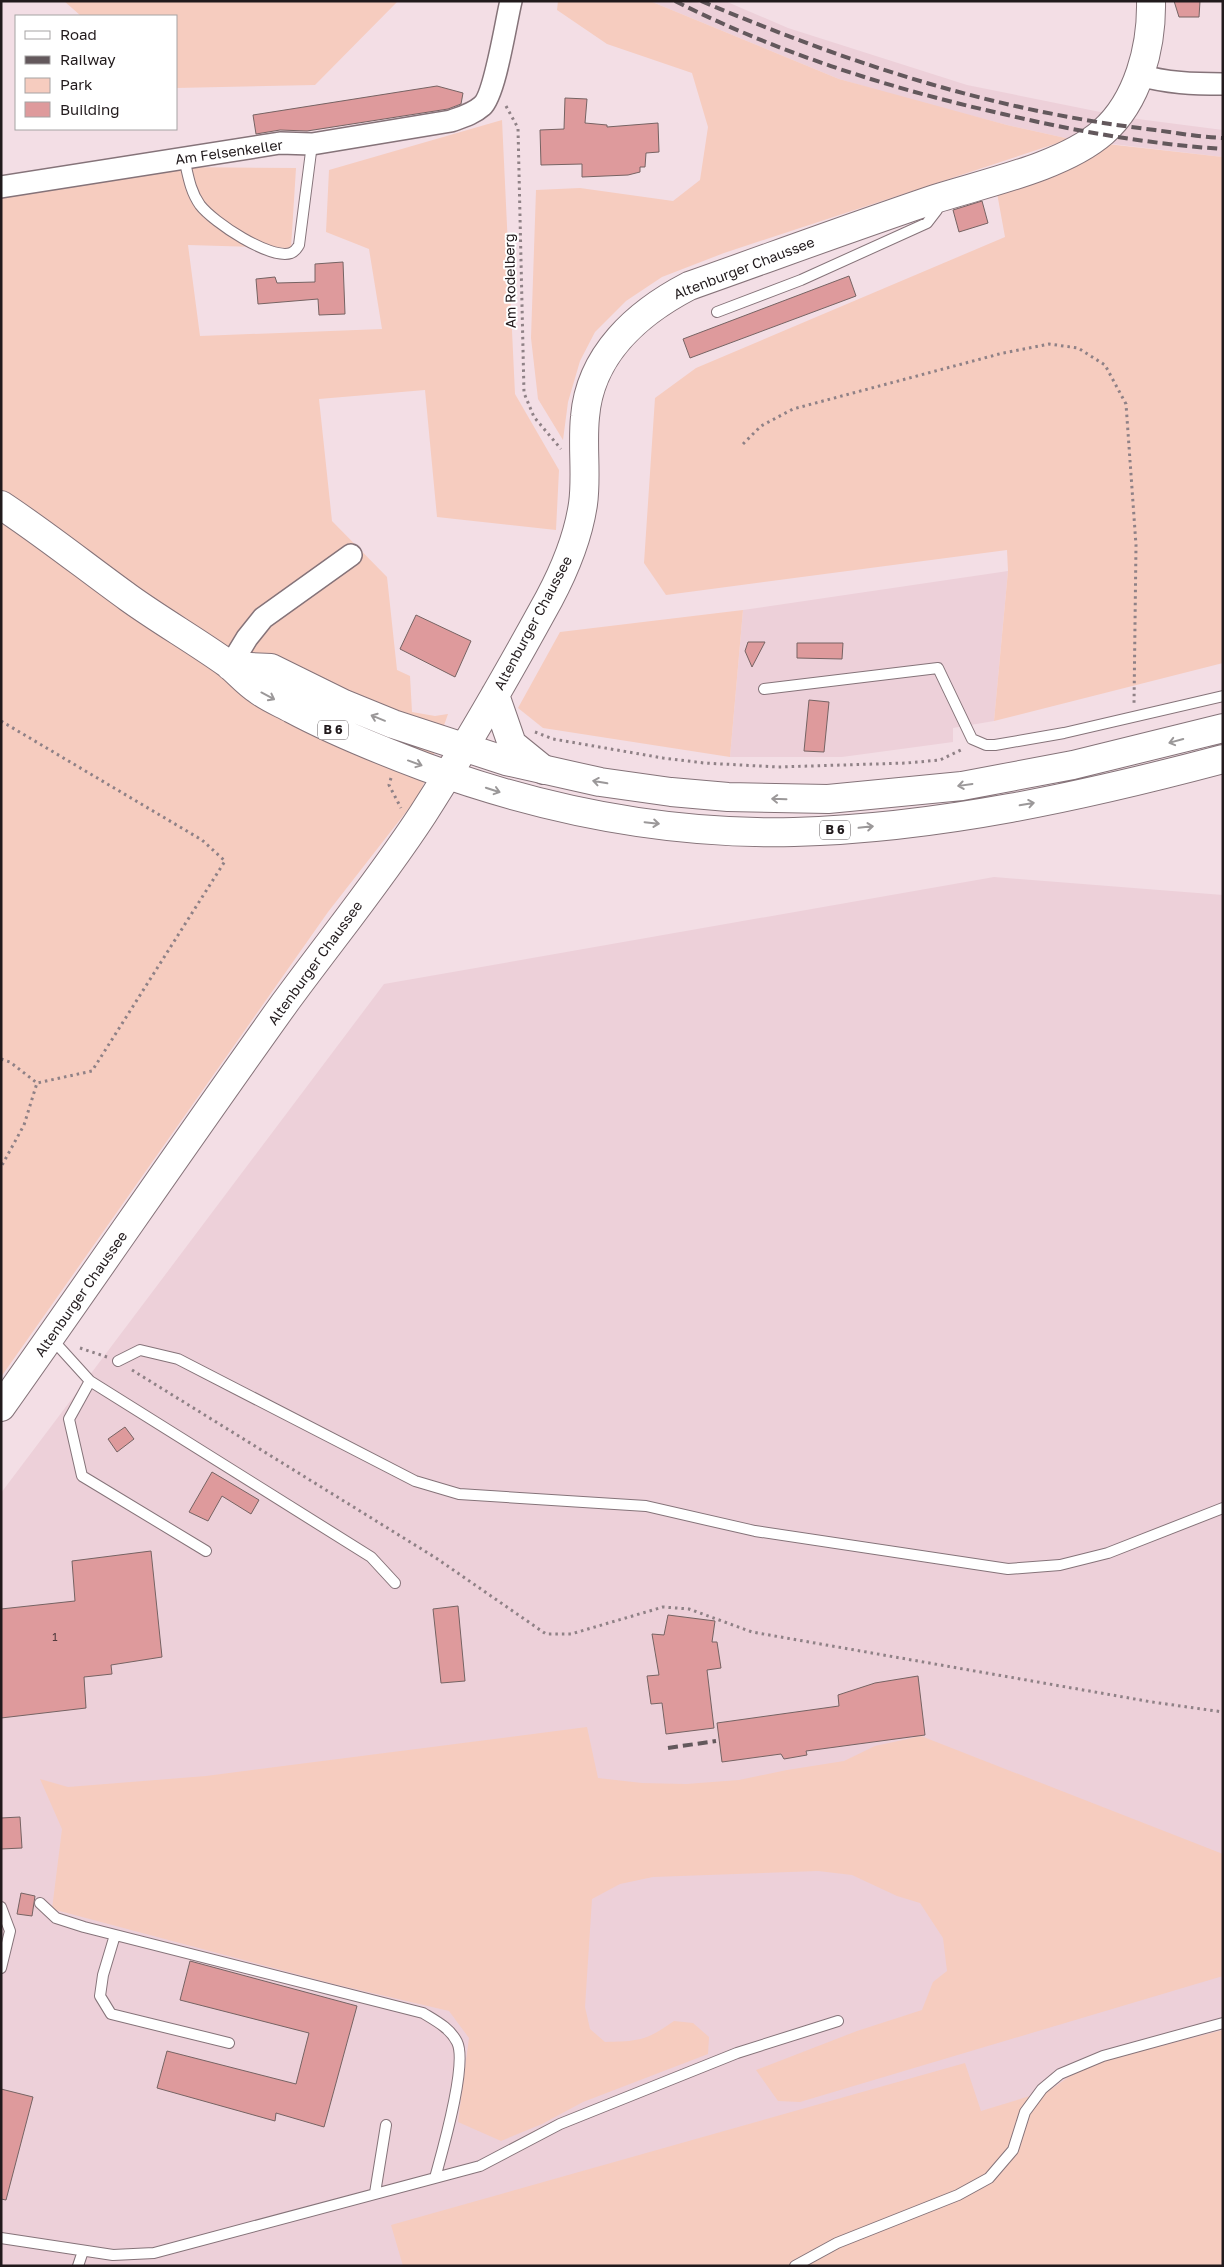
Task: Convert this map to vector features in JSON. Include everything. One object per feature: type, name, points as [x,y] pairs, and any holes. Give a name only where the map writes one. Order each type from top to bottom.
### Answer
[{"type":"main road","name":"Altenburger Chaussee","points":[[1,1407],[284,1004],[412,830],[495,695],[553,591],[573,546],[584,500],[585,415],[597,372],[619,337],[660,301],[688,286],[934,200],[1060,159],[1075,151],[1103,132],[1129,99],[1139,75],[1150,29],[1151,1]]},
{"type":"main road","name":"B 6","points":[[1,505],[72,554],[130,599],[230,666],[257,690],[327,728],[394,756],[515,797],[596,815],[697,828],[790,832],[873,827],[992,810],[1123,784],[1223,759]]},
{"type":"main road","name":"B 6","points":[[230,666],[270,668],[368,714],[464,748],[544,770],[600,782],[671,792],[745,798],[828,799],[926,790],[998,780],[1115,756],[1223,728]]},
{"type":"main road","name":"B 6","points":[[495,695],[512,744],[544,770]]},
{"type":"street","points":[[493,83],[511,1]]},
{"type":"street","points":[[1139,75],[1160,81],[1185,84],[1223,84]]},
{"type":"street","name":"Am Felsenkeller","points":[[1,187],[280,144],[312,144],[451,121],[469,115],[484,105],[493,83]]},
{"type":"street","points":[[230,666],[247,638],[263,618],[351,555]]},
{"type":"lane","points":[[184,158],[194,196],[206,212],[221,224],[260,247],[290,254],[299,245],[312,144]]},
{"type":"lane","points":[[717,312],[801,280],[927,223],[937,210],[934,200]]},
{"type":"lane","points":[[764,689],[938,668],[972,739],[986,745],[1001,744],[1133,717],[1223,696]]},
{"type":"lane","points":[[51,1337],[90,1382],[371,1557],[396,1583]]},
{"type":"lane","points":[[118,1361],[140,1350],[178,1359],[415,1481],[459,1494],[646,1506],[755,1531],[1008,1569],[1060,1565],[1108,1553],[1223,1508]]},
{"type":"lane","points":[[90,1382],[69,1419],[82,1476],[206,1551]]},
{"type":"lane","points":[[40,1903],[56,1918],[423,2013],[443,2024],[458,2044],[459,2072],[451,2118],[435,2178]]},
{"type":"lane","points":[[1,1907],[10,1931],[1,1968]]},
{"type":"lane","points":[[115,1934],[103,1975],[100,1996],[111,2014],[229,2043]]},
{"type":"lane","points":[[1,2238],[113,2255],[154,2253],[480,2166],[560,2124],[737,2053],[838,2022]]},
{"type":"lane","points":[[795,2266],[837,2243],[958,2195],[989,2178],[1013,2150],[1025,2112],[1042,2089],[1060,2074],[1103,2056],[1223,2023]]},
{"type":"lane","points":[[375,2194],[386,2126]]},
{"type":"lane","points":[[78,2266],[82,2250]]},
{"type":"path","name":"Am Rodelberg","points":[[493,83],[518,128],[524,393],[534,417],[561,449],[584,451]]},
{"type":"path","points":[[743,444],[761,426],[793,409],[1003,353],[1049,344],[1078,348],[1105,365],[1126,404],[1136,545],[1133,717]]},
{"type":"path","points":[[1,722],[202,840],[225,862],[92,1071],[37,1083]]},
{"type":"path","points":[[508,735],[527,729],[553,739],[663,758],[704,763],[778,767],[907,763],[940,760],[964,748],[972,739]]},
{"type":"path","points":[[1,1059],[10,1062],[37,1083]]},
{"type":"path","points":[[1,1168],[24,1125],[37,1083]]},
{"type":"path","points":[[51,1337],[118,1361],[436,1558],[546,1634],[571,1634],[663,1607],[689,1609],[752,1632],[1152,1702],[1223,1712]]},
{"type":"shaded area","points":[[650,1],[725,1],[788,28],[967,85],[1130,118],[1223,130],[1223,157],[1070,139],[1007,125],[897,96],[839,79]]},
{"type":"shaded area","points":[[1008,571],[994,721],[953,728],[953,742],[842,757],[730,757],[743,610]]},
{"type":"shaded area","points":[[994,877],[1223,895],[1223,2266],[1,2266],[1,1493],[384,984]]},
{"type":"green space","points":[[64,1],[398,1],[315,85],[178,88],[178,15],[80,15]]},
{"type":"green space","points":[[558,1],[650,1],[839,79],[1007,125],[1070,139],[724,253],[662,277],[626,301],[595,332],[580,361],[568,402],[563,440],[538,399],[531,338],[536,190],[580,188],[673,201],[700,180],[708,127],[692,73],[607,44],[557,10]]},
{"type":"green space","points":[[502,120],[515,394],[559,470],[556,530],[437,517],[425,390],[319,399],[332,521],[387,577],[397,670],[410,676],[412,712],[435,716],[448,714],[420,794],[328,912],[1,1377],[1,196],[177,167],[296,168],[291,248],[188,245],[200,336],[382,329],[369,249],[326,232],[329,170]]},
{"type":"green space","points":[[1107,144],[1223,157],[1223,663],[994,721],[1008,571],[1007,550],[666,595],[644,563],[655,398],[696,368],[1005,237],[997,193]]},
{"type":"green space","points":[[743,610],[730,757],[543,728],[518,708],[560,632]]},
{"type":"green space","points":[[587,1727],[598,1778],[642,1783],[686,1784],[739,1780],[844,1761],[875,1746],[921,1736],[1223,1854],[1223,1976],[800,2102],[778,2101],[756,2070],[857,2031],[922,2010],[933,1982],[947,1971],[943,1938],[920,1903],[897,1896],[852,1875],[818,1871],[653,1877],[620,1884],[592,1899],[585,2007],[590,2029],[605,2042],[626,2041],[642,2039],[656,2033],[674,2021],[693,2023],[709,2037],[708,2054],[583,2102],[542,2124],[501,2141],[458,2122],[469,2038],[449,2011],[334,1984],[52,1909],[62,1829],[40,1779],[68,1787],[206,1776]]},
{"type":"green space","points":[[1223,2030],[1223,2266],[403,2266],[391,2225],[965,2063],[981,2111],[1050,2090],[1070,2076],[1098,2062]]},
{"type":"building","points":[[1174,1],[1200,1],[1199,17],[1179,17]]},
{"type":"building","points":[[437,86],[463,93],[461,104],[448,109],[307,131],[280,130],[256,134],[253,115]]},
{"type":"building","points":[[565,98],[587,99],[585,123],[607,125],[607,127],[658,123],[659,152],[646,153],[645,167],[640,167],[640,172],[628,175],[582,177],[582,164],[541,165],[540,130],[564,129]]},
{"type":"building","points":[[982,201],[988,223],[959,232],[953,210]]},
{"type":"building","points":[[343,262],[345,314],[319,315],[318,299],[258,304],[256,279],[275,277],[277,283],[315,282],[315,264]]},
{"type":"building","points":[[849,276],[856,296],[690,358],[683,339]]},
{"type":"building","points":[[416,615],[471,641],[455,677],[400,649]]},
{"type":"building","points":[[748,642],[765,642],[752,667],[745,651]]},
{"type":"building","points":[[797,643],[843,643],[842,659],[797,658]]},
{"type":"building","points":[[809,700],[829,702],[824,752],[804,751]]},
{"type":"building","points":[[125,1427],[134,1439],[117,1452],[108,1439]]},
{"type":"building","points":[[212,1472],[259,1500],[251,1514],[222,1496],[208,1521],[189,1512]]},
{"type":"building","points":[[151,1551],[162,1657],[111,1665],[112,1674],[84,1677],[86,1708],[1,1718],[1,1609],[75,1601],[72,1561]]},
{"type":"building","points":[[458,1606],[465,1681],[441,1683],[433,1609]]},
{"type":"building","points":[[668,1615],[715,1621],[712,1642],[717,1642],[721,1668],[707,1670],[714,1728],[666,1734],[662,1703],[651,1704],[647,1676],[659,1675],[652,1634],[664,1635]]},
{"type":"building","points":[[918,1676],[925,1735],[806,1751],[807,1755],[784,1759],[781,1754],[722,1762],[717,1723],[839,1706],[838,1695],[875,1683]]},
{"type":"building","points":[[20,1817],[22,1848],[1,1849],[1,1818]]},
{"type":"building","points":[[21,1893],[35,1896],[32,1916],[17,1914]]},
{"type":"building","points":[[190,1961],[357,2006],[324,2127],[276,2113],[275,2121],[157,2088],[167,2051],[296,2084],[309,2033],[180,2000]]},
{"type":"building","points":[[1,2089],[33,2097],[6,2200],[1,2199]]},
{"type":"railway","points":[[675,1],[714,20],[795,53],[836,68],[919,93],[1003,114],[1084,131],[1167,144],[1223,149]]},
{"type":"railway","points":[[701,1],[812,45],[924,82],[980,97],[1037,111],[1095,122],[1223,138]]},
{"type":"railway","points":[[668,1748],[716,1741]]}]
